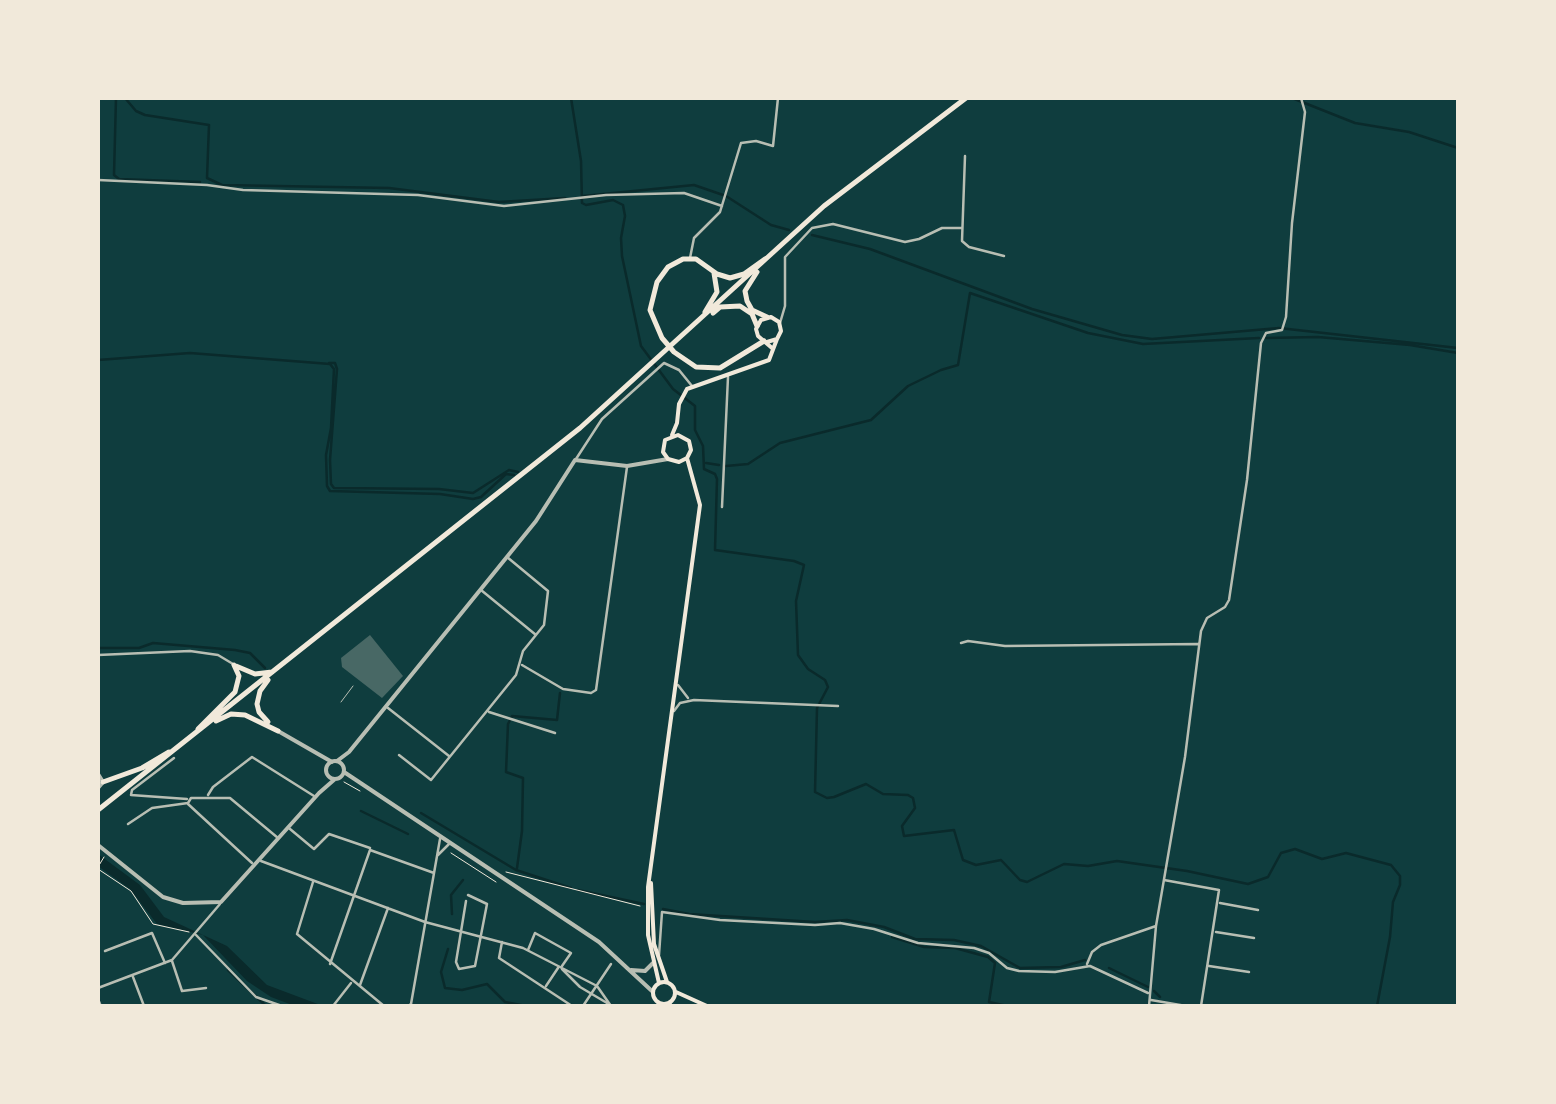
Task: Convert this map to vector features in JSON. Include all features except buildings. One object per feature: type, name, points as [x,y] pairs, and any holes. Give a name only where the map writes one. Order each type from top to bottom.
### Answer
[{"type":"main road","points":[[199,732],[650,371],[862,175],[966,98]]},
{"type":"main road","points":[[768,258],[737,278],[723,277],[690,258],[668,268],[653,291],[650,315],[657,331],[687,363],[704,368],[730,364],[751,346],[777,339]]},
{"type":"main road","points":[[690,471],[668,458],[663,448],[677,423],[684,392],[768,360],[773,354],[780,325],[748,306],[746,291],[768,258]]},
{"type":"main road","points":[[702,319],[718,292],[712,270]]},
{"type":"main road","points":[[702,319],[720,307],[740,306],[752,314],[773,354]]},
{"type":"main road","points":[[751,346],[757,329],[769,318]]},
{"type":"main road","points":[[677,423],[690,445],[687,458],[700,505],[647,908],[657,984],[653,992],[667,1004],[694,1002]]},
{"type":"main road","points":[[672,436],[682,436]]},
{"type":"main road","points":[[680,462],[687,458]]},
{"type":"main road","points":[[234,665],[255,674],[278,669]]},
{"type":"main road","points":[[199,732],[203,722],[235,692],[239,681],[234,665]]},
{"type":"main road","points":[[278,669],[264,684],[257,704],[262,717],[278,730]]},
{"type":"main road","points":[[98,810],[176,748],[225,716],[252,716],[278,730]]},
{"type":"main road","points":[[100,785],[142,768],[176,748]]},
{"type":"main road","points":[[651,869],[652,925],[658,963],[674,991],[708,1006]]},
{"type":"main road","points":[[657,984],[666,981]]},
{"type":"main road","points":[[667,1004],[674,991]]},
{"type":"street","points":[[690,258],[691,243],[717,218],[741,143],[756,141],[773,146],[778,98]]},
{"type":"street","points":[[1186,1006],[1150,1004],[1156,926],[1186,758],[1204,621],[1229,600],[1249,466],[1261,343],[1266,333],[1283,328],[1304,101]]},
{"type":"street","points":[[965,156],[962,241],[966,246],[1004,256]]},
{"type":"street","points":[[98,180],[207,184],[231,190],[418,195],[504,206],[606,195],[684,193],[722,206]]},
{"type":"street","points":[[780,325],[785,256],[814,227],[833,224],[904,242],[942,228],[962,228]]},
{"type":"street","points":[[769,318],[784,310]]},
{"type":"street","points":[[660,362],[671,365],[692,386]]},
{"type":"street","points":[[98,988],[172,960],[317,795],[341,774],[349,752],[543,511],[602,419],[650,371]]},
{"type":"street","points":[[722,506],[728,375]]},
{"type":"street","points":[[651,459],[663,448]]},
{"type":"street","points":[[575,460],[627,466],[668,458]]},
{"type":"street","points":[[519,663],[563,689],[596,690],[627,466]]},
{"type":"street","points":[[399,756],[431,780],[516,675],[523,651],[544,625],[548,592],[506,557]]},
{"type":"street","points":[[480,589],[536,635]]},
{"type":"street","points":[[961,644],[1199,644]]},
{"type":"street","points":[[98,655],[190,652],[218,655],[234,665]]},
{"type":"street","points":[[677,682],[682,694],[694,700]]},
{"type":"street","points":[[341,702],[353,686]]},
{"type":"street","points":[[673,714],[680,703],[694,700],[838,706]]},
{"type":"street","points":[[385,706],[450,757]]},
{"type":"street","points":[[488,710],[555,732]]},
{"type":"street","points":[[278,730],[334,762],[341,774]]},
{"type":"street","points":[[317,795],[334,762],[349,752]]},
{"type":"street","points":[[318,756],[327,772]]},
{"type":"street","points":[[207,798],[213,787],[252,757],[317,795]]},
{"type":"street","points":[[174,758],[132,790],[131,795],[188,801],[255,865]]},
{"type":"street","points":[[327,772],[341,774],[599,942],[653,992]]},
{"type":"street","points":[[98,774],[100,785]]},
{"type":"street","points":[[128,824],[152,808],[207,798],[236,799],[279,839]]},
{"type":"street","points":[[289,828],[314,849],[330,834],[367,846],[370,851]]},
{"type":"street","points":[[417,1006],[409,1005],[440,838]]},
{"type":"street","points":[[437,856],[449,844]]},
{"type":"street","points":[[98,845],[163,897],[184,903],[221,902]]},
{"type":"street","points":[[370,851],[374,849],[434,873]]},
{"type":"street","points":[[330,964],[370,851]]},
{"type":"street","points":[[260,860],[424,922],[528,950],[597,986],[610,1005]]},
{"type":"street","points":[[314,880],[297,934],[384,1006]]},
{"type":"street","points":[[1164,880],[1217,888],[1201,1006]]},
{"type":"street","points":[[466,901],[456,962],[459,969],[475,966],[486,904],[468,895]]},
{"type":"street","points":[[1217,903],[1258,910]]},
{"type":"street","points":[[359,986],[388,908]]},
{"type":"street","points":[[666,981],[659,950],[662,912],[720,920],[854,925],[918,943],[974,948],[1019,972],[1054,972],[1087,965],[1150,994]]},
{"type":"street","points":[[1087,965],[1092,952],[1101,944],[1156,926]]},
{"type":"street","points":[[1213,931],[1254,938]]},
{"type":"street","points":[[105,951],[152,933],[165,963]]},
{"type":"street","points":[[528,950],[535,933],[571,953],[545,988]]},
{"type":"street","points":[[195,934],[256,997],[282,1006]]},
{"type":"street","points":[[502,941],[499,958],[572,1006]]},
{"type":"street","points":[[630,970],[648,969],[653,958]]},
{"type":"street","points":[[172,960],[182,992],[206,988]]},
{"type":"street","points":[[583,1006],[611,964]]},
{"type":"street","points":[[1208,966],[1248,972]]},
{"type":"street","points":[[560,967],[610,1005]]},
{"type":"street","points":[[133,976],[144,1006]]},
{"type":"street","points":[[641,978],[657,984]]},
{"type":"street","points":[[333,1006],[352,982]]},
{"type":"path","points":[[104,856],[98,868],[136,896],[153,924],[195,934]]},
{"type":"path","points":[[478,871],[497,883],[507,872],[513,872],[557,887],[647,908]]},
{"type":"water","points":[[98,854],[140,885],[164,917],[227,946],[267,985],[323,1006],[295,1006],[271,997],[247,981],[203,935],[157,924],[130,889],[98,866]]},
{"type":"waterway","points":[[116,98],[114,175],[119,179],[200,182]]},
{"type":"waterway","points":[[125,98],[145,115],[209,125],[207,178],[222,185],[389,188],[499,202],[565,198]]},
{"type":"waterway","points":[[571,98],[581,161],[582,203],[613,200],[623,205],[622,256],[641,346],[673,389],[695,406],[695,430],[703,446],[704,469],[717,479],[715,550],[804,565],[796,601],[798,655],[828,687],[817,708],[815,792],[834,797],[866,784],[883,794],[908,795],[915,808],[902,826],[904,836],[954,830],[963,860],[976,865],[1001,860],[1027,882],[1064,864],[1088,866],[1117,861],[1248,884],[1268,877],[1281,853],[1295,849],[1322,859],[1346,853],[1391,865],[1400,876],[1400,885],[1393,902],[1377,1006]]},
{"type":"waterway","points":[[1292,98],[1355,123],[1409,132],[1458,148]]},
{"type":"waterway","points":[[583,196],[694,185],[726,196],[771,225],[789,230]]},
{"type":"waterway","points":[[812,235],[870,249],[1032,309],[1122,335],[1152,339],[1279,328],[1458,348]]},
{"type":"waterway","points":[[726,466],[748,464],[780,443],[871,420],[908,386],[958,365],[970,293],[1088,333],[1143,344],[1259,338]]},
{"type":"waterway","points":[[1266,338],[1318,337],[1458,353]]},
{"type":"waterway","points":[[98,360],[190,353],[330,364],[334,369],[326,455],[330,491],[440,494],[473,499],[481,497],[506,474],[514,475]]},
{"type":"waterway","points":[[329,363],[335,363],[337,369],[330,460],[334,488],[473,493],[509,470],[518,472]]},
{"type":"waterway","points":[[706,463],[719,465]]},
{"type":"waterway","points":[[98,648],[139,648],[153,643],[235,650],[250,653],[265,668]]},
{"type":"waterway","points":[[517,868],[523,778],[506,772],[508,724],[512,716],[557,720],[560,693]]},
{"type":"waterway","points":[[361,811],[408,834]]},
{"type":"waterway","points":[[421,813],[516,870],[571,888]]},
{"type":"waterway","points":[[452,914],[451,895],[463,880]]},
{"type":"waterway","points":[[578,890],[644,904]]},
{"type":"waterway","points":[[663,909],[815,922],[847,920],[884,927],[915,939],[954,940],[981,946],[1020,968],[1061,967],[1085,960]]},
{"type":"waterway","points":[[892,937],[924,947],[955,948],[988,957],[995,963],[989,1002],[1007,1006]]},
{"type":"waterway","points":[[448,949],[441,972],[445,988],[462,990],[487,984],[505,1002],[526,1006]]},
{"type":"waterway","points":[[1109,968],[1148,987]]},
{"type":"waterway","points":[[228,970],[266,1006]]},
{"type":"waterway","points":[[1154,991],[1160,997]]}]
